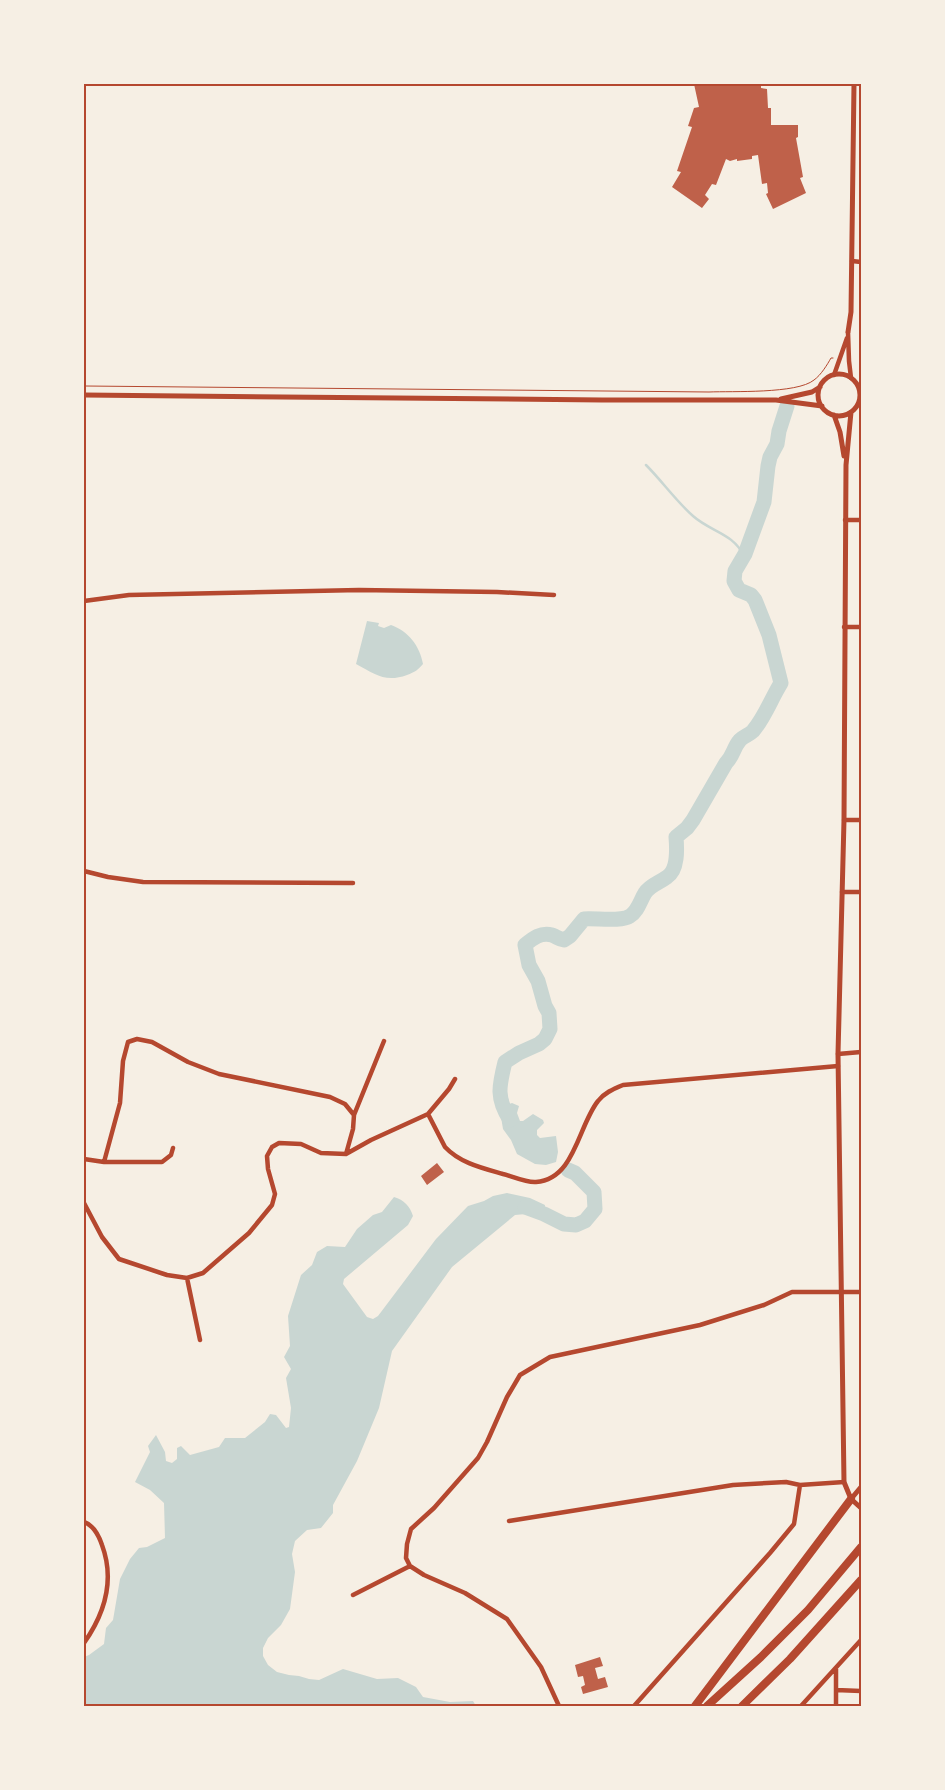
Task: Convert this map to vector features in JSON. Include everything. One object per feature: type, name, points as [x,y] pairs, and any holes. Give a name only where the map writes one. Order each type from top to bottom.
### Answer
[{"type":"highway","points":[[695,1706],[851,1499]]},
{"type":"highway","points":[[708,1706],[761,1658],[808,1610],[861,1547]]},
{"type":"highway","points":[[742,1706],[790,1659],[861,1580]]},
{"type":"street","points":[[834,375],[848,332],[851,312],[854,84]]},
{"type":"street","points":[[852,261],[861,262]]},
{"type":"street","points":[[848,332],[851,378]]},
{"type":"street","points":[[776,400],[812,392],[828,377],[846,375],[860,389],[858,406],[851,412],[840,416],[834,415],[822,406],[819,393],[820,386]]},
{"type":"street","points":[[84,395],[776,400],[822,406]]},
{"type":"street","points":[[851,412],[846,465],[844,820],[838,1066],[844,1482],[851,1499],[861,1508]]},
{"type":"street","points":[[834,415],[840,432],[846,465]]},
{"type":"street","points":[[845,520],[861,520]]},
{"type":"street","points":[[84,600],[129,595],[359,590],[497,592],[554,596]]},
{"type":"street","points":[[844,627],[861,627]]},
{"type":"street","points":[[844,820],[861,820]]},
{"type":"street","points":[[84,871],[143,882],[352,883]]},
{"type":"street","points":[[842,892],[861,892]]},
{"type":"street","points":[[104,1162],[120,1103],[122,1061],[128,1042],[137,1039],[152,1042],[188,1062],[219,1074],[330,1097],[345,1104],[354,1115]]},
{"type":"street","points":[[346,1154],[354,1129],[354,1115],[384,1041]]},
{"type":"street","points":[[838,1054],[861,1052]]},
{"type":"street","points":[[428,1114],[449,1152],[470,1165],[535,1182],[559,1173],[568,1160],[597,1102],[608,1091],[623,1085],[838,1066]]},
{"type":"street","points":[[84,1203],[102,1237],[119,1259],[167,1275],[187,1278],[203,1273],[250,1233],[272,1205],[275,1194],[268,1169],[267,1156],[272,1147],[279,1143],[301,1144],[321,1153],[346,1154],[371,1140],[428,1114],[455,1079]]},
{"type":"street","points":[[84,1159],[104,1162],[162,1162],[170,1155],[173,1148]]},
{"type":"street","points":[[187,1278],[200,1340]]},
{"type":"street","points":[[558,1706],[541,1667],[507,1619],[465,1593],[424,1575],[410,1566],[406,1558],[407,1544],[412,1529],[434,1508],[478,1458],[507,1397],[520,1375],[550,1357],[700,1325],[764,1305],[792,1292],[842,1290],[861,1292]]},
{"type":"street","points":[[509,1521],[733,1485],[786,1482],[800,1485],[844,1482]]},
{"type":"street","points":[[634,1706],[794,1524],[800,1485]]},
{"type":"street","points":[[851,1499],[861,1487]]},
{"type":"street","points":[[84,1522],[88,1523],[99,1535],[106,1555],[108,1586],[100,1617],[84,1643]]},
{"type":"street","points":[[353,1596],[410,1566]]},
{"type":"street","points":[[801,1706],[861,1640]]},
{"type":"street","points":[[836,1669],[836,1706]]},
{"type":"street","points":[[836,1690],[861,1691]]},
{"type":"path","points":[[84,386],[773,391],[804,385],[814,380],[831,358],[840,360]]},
{"type":"shaded area","points":[[367,621],[379,623],[378,626],[384,628],[391,625],[403,631],[416,645],[423,664],[412,673],[386,678],[356,664]]},
{"type":"shaded area","points":[[502,1103],[507,1105],[512,1103],[519,1106],[517,1113],[520,1121],[533,1114],[543,1120],[544,1123],[537,1130],[537,1135],[540,1138],[556,1136],[558,1152],[556,1162],[546,1165],[535,1164],[517,1154],[511,1140],[503,1129],[500,1111]]},
{"type":"shaded area","points":[[507,1193],[530,1198],[545,1205],[544,1214],[540,1218],[526,1214],[515,1215],[452,1267],[392,1351],[379,1408],[357,1461],[333,1505],[333,1513],[321,1528],[307,1530],[295,1541],[292,1554],[295,1572],[290,1609],[281,1625],[268,1638],[263,1648],[263,1656],[268,1665],[277,1672],[319,1680],[343,1669],[377,1679],[398,1678],[416,1687],[423,1697],[450,1702],[473,1701],[476,1706],[84,1706],[84,1657],[104,1644],[106,1628],[113,1620],[120,1579],[130,1559],[139,1548],[147,1547],[165,1538],[164,1503],[150,1490],[135,1482],[150,1452],[148,1446],[156,1435],[165,1452],[166,1461],[172,1463],[177,1459],[177,1448],[181,1446],[190,1455],[219,1447],[225,1438],[245,1438],[265,1422],[270,1414],[276,1415],[286,1428],[289,1427],[291,1408],[286,1378],[291,1369],[284,1357],[290,1346],[288,1316],[301,1275],[312,1265],[317,1252],[327,1246],[345,1247],[357,1229],[373,1215],[382,1212],[394,1197],[408,1206],[413,1216],[408,1225],[344,1279],[343,1284],[367,1317],[373,1319],[378,1316],[436,1239],[468,1206],[493,1196]]},
{"type":"building","points":[[694,84],[761,84],[761,88],[767,89],[768,108],[771,108],[771,125],[798,125],[798,137],[796,138],[803,177],[800,178],[806,193],[773,209],[766,194],[768,193],[767,183],[762,184],[758,155],[752,156],[752,159],[737,161],[737,159],[730,161],[726,159],[716,185],[712,184],[705,195],[709,199],[702,208],[672,187],[681,172],[677,171],[692,127],[688,126],[694,108],[699,107]]},
{"type":"building","points":[[437,1163],[444,1172],[427,1185],[421,1176]]},
{"type":"building","points":[[600,1657],[603,1666],[595,1668],[598,1679],[605,1677],[608,1687],[583,1694],[581,1687],[585,1685],[583,1676],[578,1677],[575,1665]]},
{"type":"waterway","points":[[510,1120],[502,1105],[500,1092],[505,1062],[539,1044],[545,1039],[550,1029],[549,1013],[545,1006],[538,981],[529,965],[525,945],[534,938],[544,934],[564,940],[570,936],[584,919],[621,919],[633,914],[647,890],[671,874],[676,859],[676,837],[693,820],[738,743],[757,726],[781,683],[769,635],[755,600],[751,595],[739,590],[734,581],[735,571],[745,554],[764,502],[770,457],[777,444],[787,406]]},
{"type":"waterway","points":[[646,465],[693,516],[728,537],[744,556]]},
{"type":"waterway","points":[[525,1207],[564,1224],[576,1225],[585,1221],[595,1209],[594,1192],[575,1173],[568,1170]]}]
